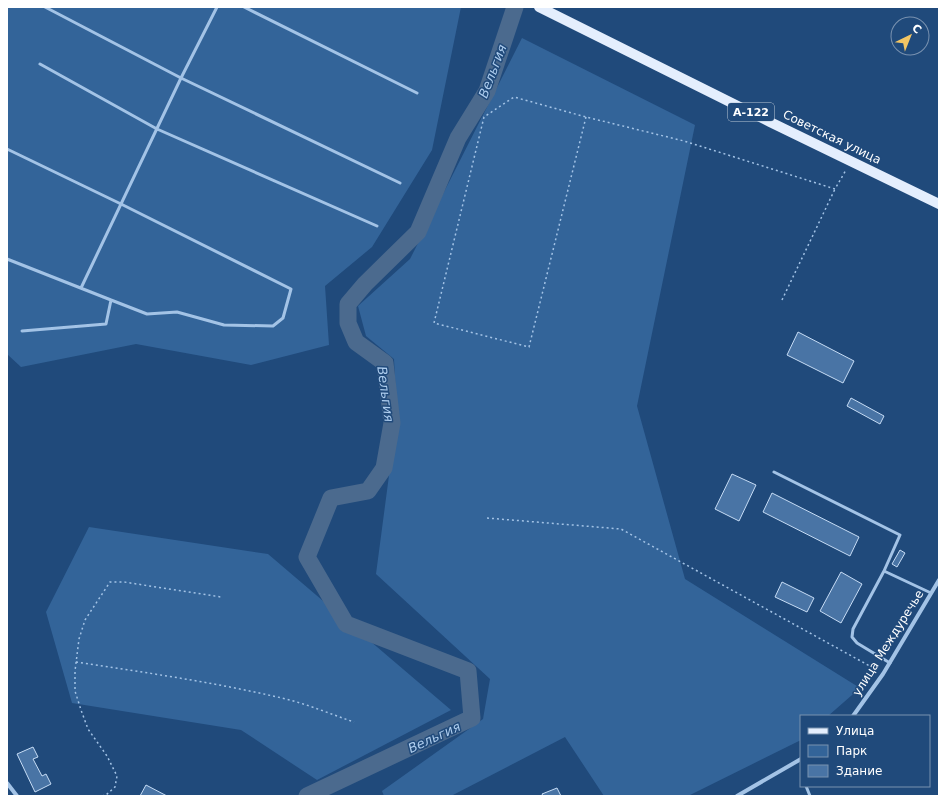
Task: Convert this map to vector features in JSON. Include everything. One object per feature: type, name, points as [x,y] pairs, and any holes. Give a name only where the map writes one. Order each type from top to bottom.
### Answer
[{"type":"main road","name":"Советская улица","points":[[539,7],[939,204]]},
{"type":"street","name":"улица Междуречье","points":[[854,715],[883,674],[939,580]]},
{"type":"street","points":[[737,796],[800,760]]},
{"type":"street","points":[[7,783],[17,796]]},
{"type":"lane","points":[[44,7],[181,78],[400,183]]},
{"type":"lane","points":[[81,288],[181,78],[217,7]]},
{"type":"lane","points":[[244,7],[417,93]]},
{"type":"lane","points":[[40,64],[157,130],[377,226]]},
{"type":"lane","points":[[7,149],[291,289],[283,318],[272,326],[224,324],[177,312],[147,314],[7,259]]},
{"type":"lane","points":[[22,331],[106,324],[111,300]]},
{"type":"lane","points":[[774,472],[900,535],[884,571],[853,628],[852,636],[857,643],[890,662]]},
{"type":"lane","points":[[884,571],[931,593]]},
{"type":"path","points":[[586,117],[528,347],[434,323],[484,117],[514,97],[586,117],[684,141],[835,189]]},
{"type":"path","points":[[782,300],[850,161]]},
{"type":"path","points":[[488,518],[621,529],[883,674]]},
{"type":"path","points":[[102,796],[106,795],[115,788],[117,776],[107,756],[88,729],[76,691],[76,662],[85,620],[110,582],[124,582],[221,597]]},
{"type":"path","points":[[76,662],[148,673],[251,692],[292,701],[354,722]]},
{"type":"green space","points":[[7,7],[461,7],[432,150],[372,247],[325,286],[329,345],[251,365],[136,344],[21,367],[7,354]]},
{"type":"green space","points":[[522,38],[695,125],[637,406],[685,579],[860,688],[829,715],[800,715],[800,740],[688,796],[604,796],[565,737],[451,796],[384,796],[382,791],[483,719],[490,679],[376,574],[397,415],[394,359],[366,336],[358,306],[410,259]]},
{"type":"green space","points":[[89,527],[268,554],[451,710],[317,780],[241,730],[72,703],[46,612]]},
{"type":"building","points":[[798,332],[854,361],[843,383],[787,355]]},
{"type":"building","points":[[851,398],[884,416],[880,424],[847,406]]},
{"type":"building","points":[[732,474],[756,485],[739,521],[715,509]]},
{"type":"building","points":[[772,493],[859,537],[850,556],[763,512]]},
{"type":"building","points":[[900,550],[905,553],[897,567],[892,564]]},
{"type":"building","points":[[841,572],[862,584],[841,623],[820,611]]},
{"type":"building","points":[[782,582],[814,598],[807,612],[775,597]]},
{"type":"building","points":[[33,747],[38,757],[33,759],[42,776],[46,774],[51,784],[35,792],[17,754]]},
{"type":"building","points":[[146,785],[167,796],[140,796]]},
{"type":"building","points":[[557,788],[561,796],[543,796],[542,794]]},
{"type":"waterway","name":"Вельгия","points":[[307,796],[472,718],[468,671],[346,624],[307,557],[331,498],[368,491],[384,468],[392,423],[385,363],[356,342],[348,323],[348,304],[365,284],[418,232],[458,138],[487,91],[515,7]]}]
